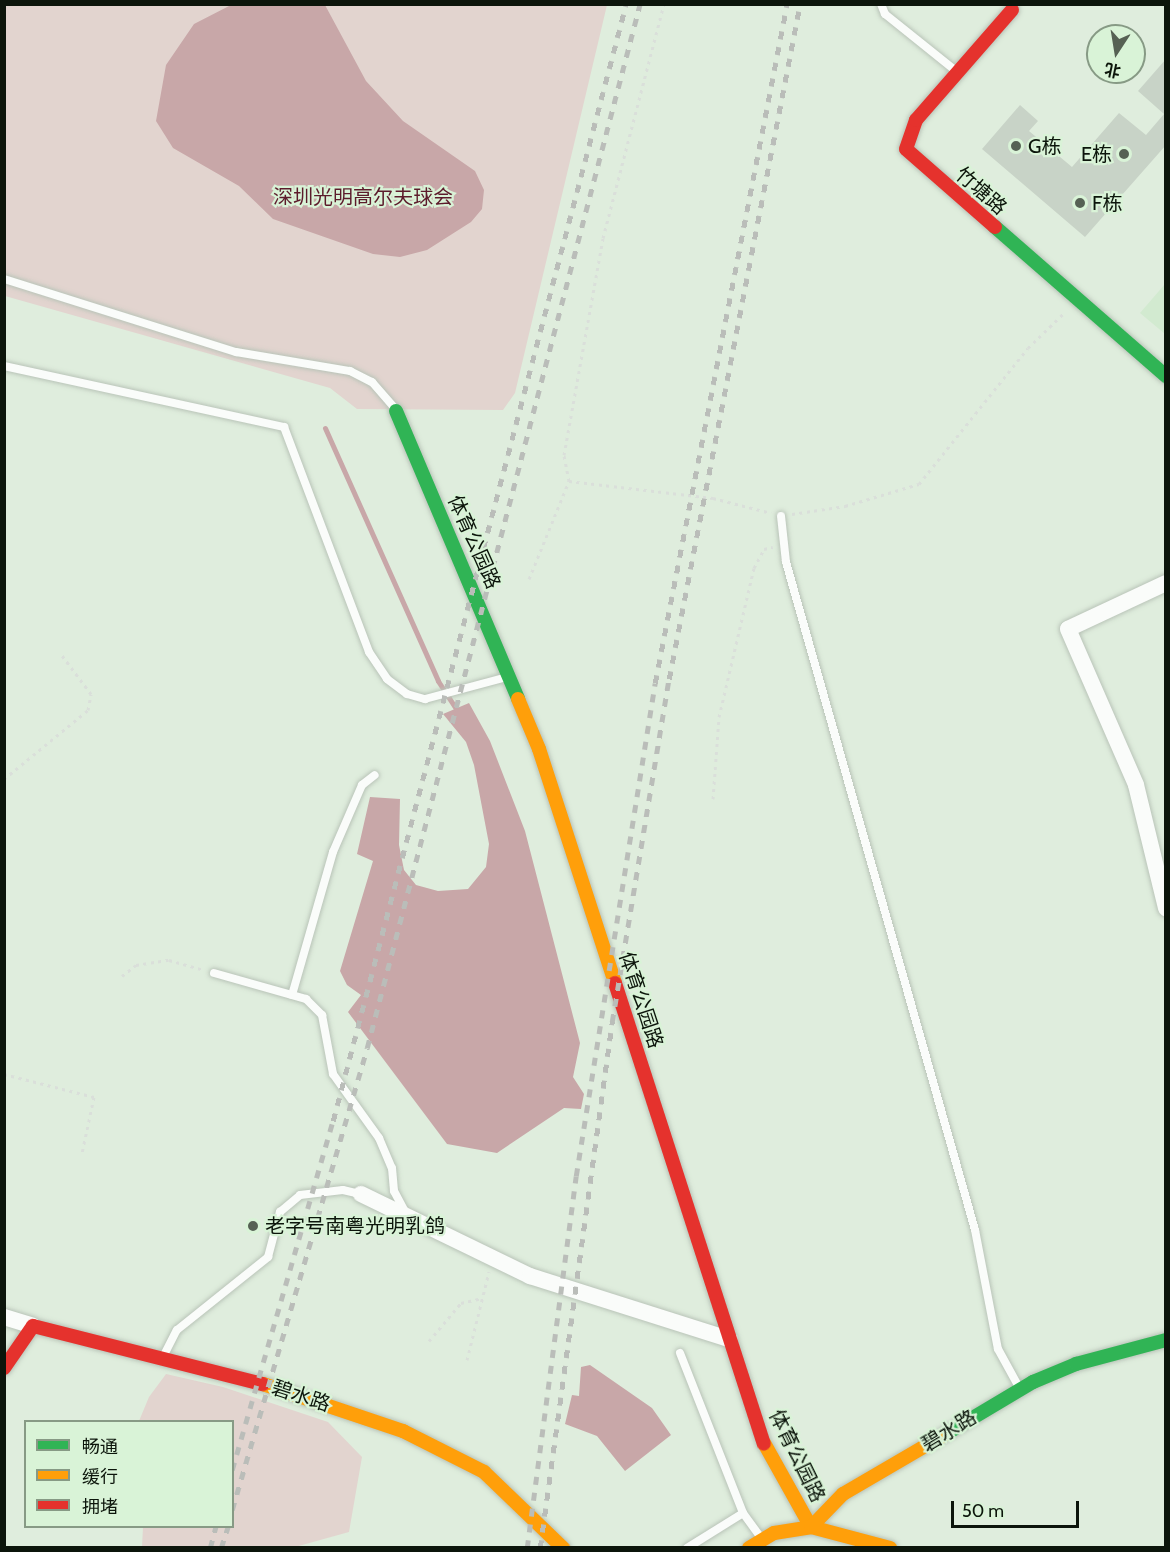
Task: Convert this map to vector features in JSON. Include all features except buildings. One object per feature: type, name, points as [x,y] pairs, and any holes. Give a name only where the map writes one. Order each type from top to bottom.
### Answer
[{"type":"street","name":"竹塘路","points":[[1012,10],[909,131],[906,149],[1166,376]]},
{"type":"street","name":"体育公园路","points":[[396,411],[539,749],[763,1442],[811,1527],[890,1548]]},
{"type":"street","points":[[1166,583],[1068,629],[1136,785],[1166,908]]},
{"type":"street","points":[[361,1194],[493,1256],[530,1276],[729,1339]]},
{"type":"street","name":"碧水路","points":[[4,1317],[161,1360],[276,1387],[403,1431],[484,1472],[563,1548]]},
{"type":"street","points":[[4,1368],[33,1326]]},
{"type":"street","name":"碧水路","points":[[811,1527],[843,1494],[1021,1389],[1076,1364],[1166,1340]]},
{"type":"street","points":[[749,1548],[762,1540],[811,1527]]},
{"type":"lane","points":[[881,4],[885,14],[958,72]]},
{"type":"lane","points":[[4,279],[236,352],[350,371],[372,382],[396,411]]},
{"type":"lane","points":[[4,366],[284,427],[376,665],[407,694],[434,699],[510,676]]},
{"type":"lane","points":[[781,516],[783,544],[975,1230],[998,1349],[1021,1389]]},
{"type":"lane","points":[[292,995],[342,830],[362,785],[375,775]]},
{"type":"lane","points":[[214,973],[306,999],[322,1015],[333,1074],[379,1138],[392,1168],[394,1191],[406,1214]]},
{"type":"lane","points":[[161,1360],[177,1330],[268,1257],[280,1212],[300,1195],[343,1190],[361,1194]]},
{"type":"lane","points":[[680,1353],[743,1513],[762,1540]]},
{"type":"lane","points":[[687,1548],[743,1513]]},
{"type":"path","points":[[529,579],[569,481],[564,455],[603,238],[664,4]]},
{"type":"path","points":[[569,481],[713,498],[781,516],[845,506],[919,484],[1028,348],[1056,318],[1082,303]]},
{"type":"path","points":[[713,799],[719,717],[754,568],[764,549],[783,544]]},
{"type":"path","points":[[4,779],[88,710],[92,694],[61,654]]},
{"type":"path","points":[[122,976],[136,964],[169,960],[214,973]]},
{"type":"path","points":[[4,1074],[94,1097],[82,1153]]},
{"type":"path","points":[[466,1360],[493,1256]]},
{"type":"path","points":[[429,1341],[461,1303],[482,1298]]},
{"type":"shaded area","points":[[231,5],[325,5],[366,81],[403,121],[475,171],[484,190],[482,209],[471,222],[427,250],[400,257],[373,254],[273,219],[239,186],[173,148],[156,121],[166,65],[194,24]]},
{"type":"shaded area","points":[[1165,284],[1165,334],[1140,313]]},
{"type":"shaded area","points":[[469,703],[490,741],[525,831],[580,1043],[573,1077],[584,1094],[581,1109],[564,1108],[497,1153],[447,1144],[348,1012],[361,995],[347,985],[340,971],[373,861],[357,854],[370,797],[400,799],[399,845],[404,870],[416,885],[438,891],[468,889],[486,867],[489,844],[474,765],[466,742],[443,714]]},
{"type":"shaded area","points":[[590,1365],[652,1408],[671,1435],[625,1471],[597,1436],[565,1424],[572,1395],[579,1396],[581,1367]]},
{"type":"green space","name":"深圳光明高尔夫球会","points":[[5,5],[607,5],[515,393],[503,410],[357,409],[330,388],[5,296]]},
{"type":"green space","points":[[166,1374],[223,1387],[328,1422],[362,1457],[349,1532],[295,1547],[142,1547],[143,1528],[234,1528],[234,1420],[139,1420],[149,1397]]},
{"type":"waterway","points":[[325,428],[438,681],[456,709]]},
{"type":"railway","points":[[234,1463],[333,1121],[626,4]]},
{"type":"railway","points":[[234,1503],[367,1048],[640,4]]},
{"type":"railway","points":[[527,1548],[576,1176],[655,683],[787,4]]},
{"type":"railway","points":[[540,1548],[612,1022],[669,679],[800,4]]},
{"type":"railway","points":[[210,1548],[215,1528]]},
{"type":"railway","points":[[221,1548],[227,1528]]},
{"type":"traffic: fast","points":[[995,227],[1166,376]]},
{"type":"traffic: fast","points":[[396,411],[518,699]]},
{"type":"traffic: fast","points":[[944,1435],[1033,1382],[1076,1364],[1166,1340]]},
{"type":"traffic: slow","points":[[518,699],[539,749],[615,983]]},
{"type":"traffic: slow","points":[[263,1384],[403,1431],[484,1472],[563,1548]]},
{"type":"traffic: slow","points":[[749,1548],[774,1533],[811,1527],[843,1494],[944,1435]]},
{"type":"traffic: slow","points":[[764,1443],[811,1527],[890,1548]]},
{"type":"traffic: jam","points":[[995,227],[906,149],[916,120],[1012,10]]},
{"type":"traffic: jam","points":[[615,983],[764,1443]]},
{"type":"traffic: jam","points":[[4,1368],[33,1326],[263,1384]]},
{"type":"place","name":"G栋","points":[[1016,146]]},
{"type":"place","name":"E栋","points":[[1124,154]]},
{"type":"place","name":"F栋","points":[[1080,203]]},
{"type":"place","name":"老字号南粤光明乳鸽","points":[[253,1226]]}]
